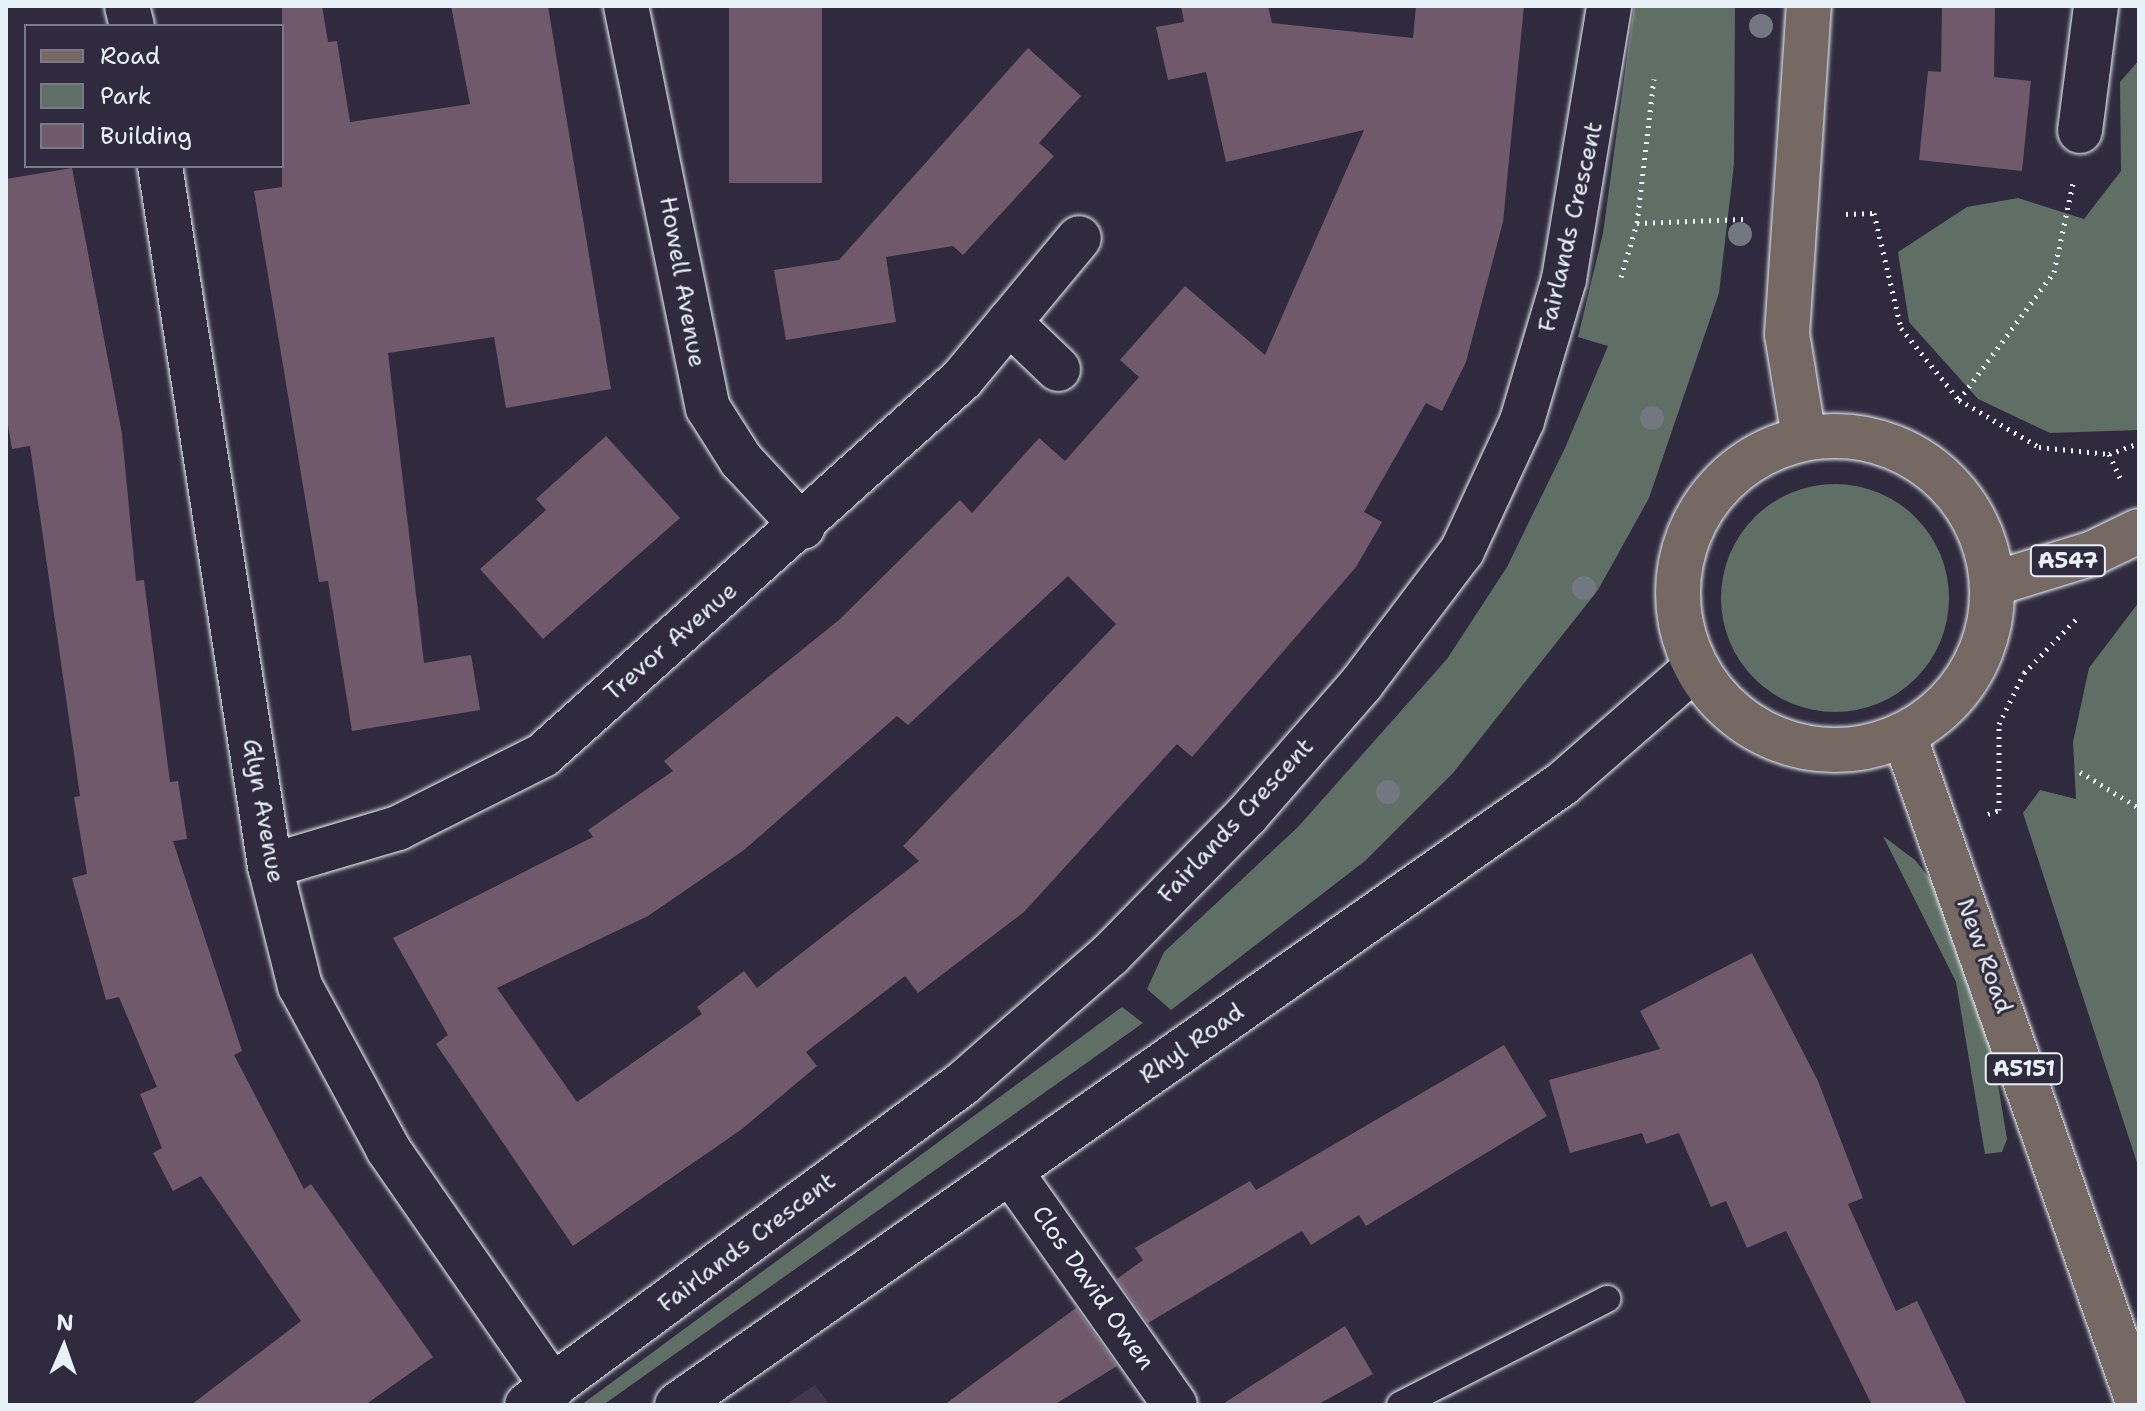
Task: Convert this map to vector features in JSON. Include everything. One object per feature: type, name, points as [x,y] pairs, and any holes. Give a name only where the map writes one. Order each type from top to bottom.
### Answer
[{"type":"main road","points":[[1804,438],[1787,334],[1792,217],[1809,6]]},
{"type":"main road","points":[[1804,438],[1881,441],[1930,467],[1981,530],[1993,584],[1988,633],[1964,684],[1904,735],[1851,750],[1781,742],[1733,715],[1695,668],[1678,616],[1681,552],[1705,501],[1753,456],[1804,438]]},
{"type":"main road","name":"A547","points":[[1993,584],[2139,531]]},
{"type":"main road","name":"New Road","points":[[1904,735],[2139,1405]]},
{"type":"street","name":"Howell Avenue","points":[[626,6],[708,408],[741,460],[803,527]]},
{"type":"street","name":"Fairlands Crescent","points":[[540,1396],[985,1064],[1110,955],[1247,815],[1362,683],[1462,551],[1522,421],[1564,279],[1609,6]]},
{"type":"street","points":[[2080,131],[2096,6]]},
{"type":"street","name":"Glyn Avenue","points":[[160,168],[270,866],[300,986],[380,1135],[540,1396]]},
{"type":"street","name":"Trevor Avenue","points":[[270,866],[398,828],[543,755],[803,527],[962,379],[1079,238]]},
{"type":"street","points":[[1009,322],[1058,369]]},
{"type":"street","name":"Rhyl Road","points":[[677,1405],[1562,784],[1695,668]]},
{"type":"street","name":"Clos David Owen","points":[[1010,1171],[1175,1405]]},
{"type":"lane","points":[[1400,1405],[1607,1299]]},
{"type":"path","points":[[1959,400],[2054,272],[2080,131]]},
{"type":"path","points":[[1637,223],[1874,213],[1901,328],[1959,400],[2039,447],[2109,454],[2139,443]]},
{"type":"path","points":[[1999,810],[1999,724],[2024,673],[2086,612]]},
{"type":"path","points":[[2080,772],[2139,808]]},
{"type":"shaded area","points":[[815,1385],[830,1405],[785,1405]]},
{"type":"green space","points":[[1634,6],[1735,6],[1734,164],[1719,293],[1649,498],[1598,590],[1453,773],[1365,861],[1171,1010],[1147,989],[1164,952],[1298,827],[1447,659],[1507,567],[1565,448],[1608,346],[1578,337],[1603,233]]},
{"type":"green space","points":[[2139,60],[2139,430],[2050,433],[1978,399],[1909,322],[1898,252],[1967,207],[2018,198],[2084,219],[2121,171],[2120,82]]},
{"type":"green space","points":[[1835,484],[1857,486],[1879,493],[1916,517],[1940,554],[1947,576],[1947,620],[1940,642],[1916,679],[1879,703],[1857,710],[1835,712],[1813,710],[1791,703],[1754,679],[1730,642],[1723,620],[1721,598],[1723,576],[1730,554],[1754,517],[1791,493],[1813,486]]},
{"type":"green space","points":[[2139,602],[2139,1169],[2023,813],[2040,790],[2076,799],[2073,742],[2089,668]]},
{"type":"green space","points":[[1883,836],[1915,860],[1945,898],[1989,1030],[2007,1139],[2002,1152],[1985,1154],[1956,982]]},
{"type":"green space","points":[[1122,1007],[1143,1023],[603,1405],[581,1405]]},
{"type":"building","points":[[282,6],[322,6],[328,42],[337,41],[350,122],[470,104],[451,6],[548,6],[611,389],[506,408],[494,337],[388,353],[424,663],[471,655],[480,710],[352,731],[328,581],[319,582],[254,191],[282,187]]},
{"type":"building","points":[[729,6],[822,6],[822,183],[729,183]]},
{"type":"building","points":[[1181,6],[1268,6],[1272,23],[1413,38],[1416,6],[1524,6],[1503,222],[1466,362],[1442,411],[1426,403],[1364,512],[1382,522],[1356,567],[1192,757],[1177,744],[1024,912],[918,993],[905,976],[806,1052],[817,1066],[742,1129],[573,1246],[436,1044],[448,1035],[393,938],[593,837],[588,830],[673,771],[664,761],[839,620],[960,500],[972,513],[1039,438],[1065,461],[1139,377],[1120,360],[1185,286],[1265,355],[1364,130],[1226,162],[1206,72],[1168,80],[1156,27],[1184,22]],"holes":[[[1068,576],[1116,624],[903,846],[919,861],[757,988],[744,971],[697,1007],[702,1014],[577,1102],[497,988],[648,916],[744,850],[897,716],[908,725]]]},
{"type":"building","points":[[1942,6],[1995,6],[1994,77],[2031,81],[2022,171],[1919,160],[1928,71],[1941,72]]},
{"type":"building","points":[[1028,48],[1081,96],[1039,143],[1054,156],[963,255],[953,246],[886,257],[896,322],[786,340],[774,270],[839,260]]},
{"type":"building","points":[[72,168],[122,434],[136,581],[144,580],[170,782],[178,781],[187,839],[173,841],[242,1051],[234,1055],[304,1189],[311,1184],[433,1357],[365,1405],[191,1405],[301,1321],[201,1176],[173,1191],[153,1153],[162,1148],[140,1094],[157,1087],[119,997],[106,1000],[72,878],[87,874],[74,797],[80,796],[30,446],[12,449],[6,412],[6,179]]},
{"type":"building","points":[[606,436],[680,518],[543,639],[480,569],[546,510],[536,499]]},
{"type":"building","points":[[1752,953],[1818,1081],[1863,1198],[1848,1204],[1896,1311],[1917,1301],[1967,1405],[1872,1405],[1786,1231],[1747,1248],[1726,1201],[1711,1207],[1679,1133],[1646,1144],[1642,1133],[1570,1153],[1549,1080],[1660,1049],[1640,1011]]},
{"type":"building","points":[[1504,1045],[1547,1116],[1366,1226],[1359,1215],[1311,1245],[1302,1231],[1148,1323],[1117,1279],[1143,1260],[1135,1248],[1250,1181],[1256,1190]]},
{"type":"building","points":[[1076,1308],[1117,1366],[1054,1405],[944,1405]]},
{"type":"building","points":[[1345,1326],[1373,1374],[1317,1405],[1221,1405]]}]
